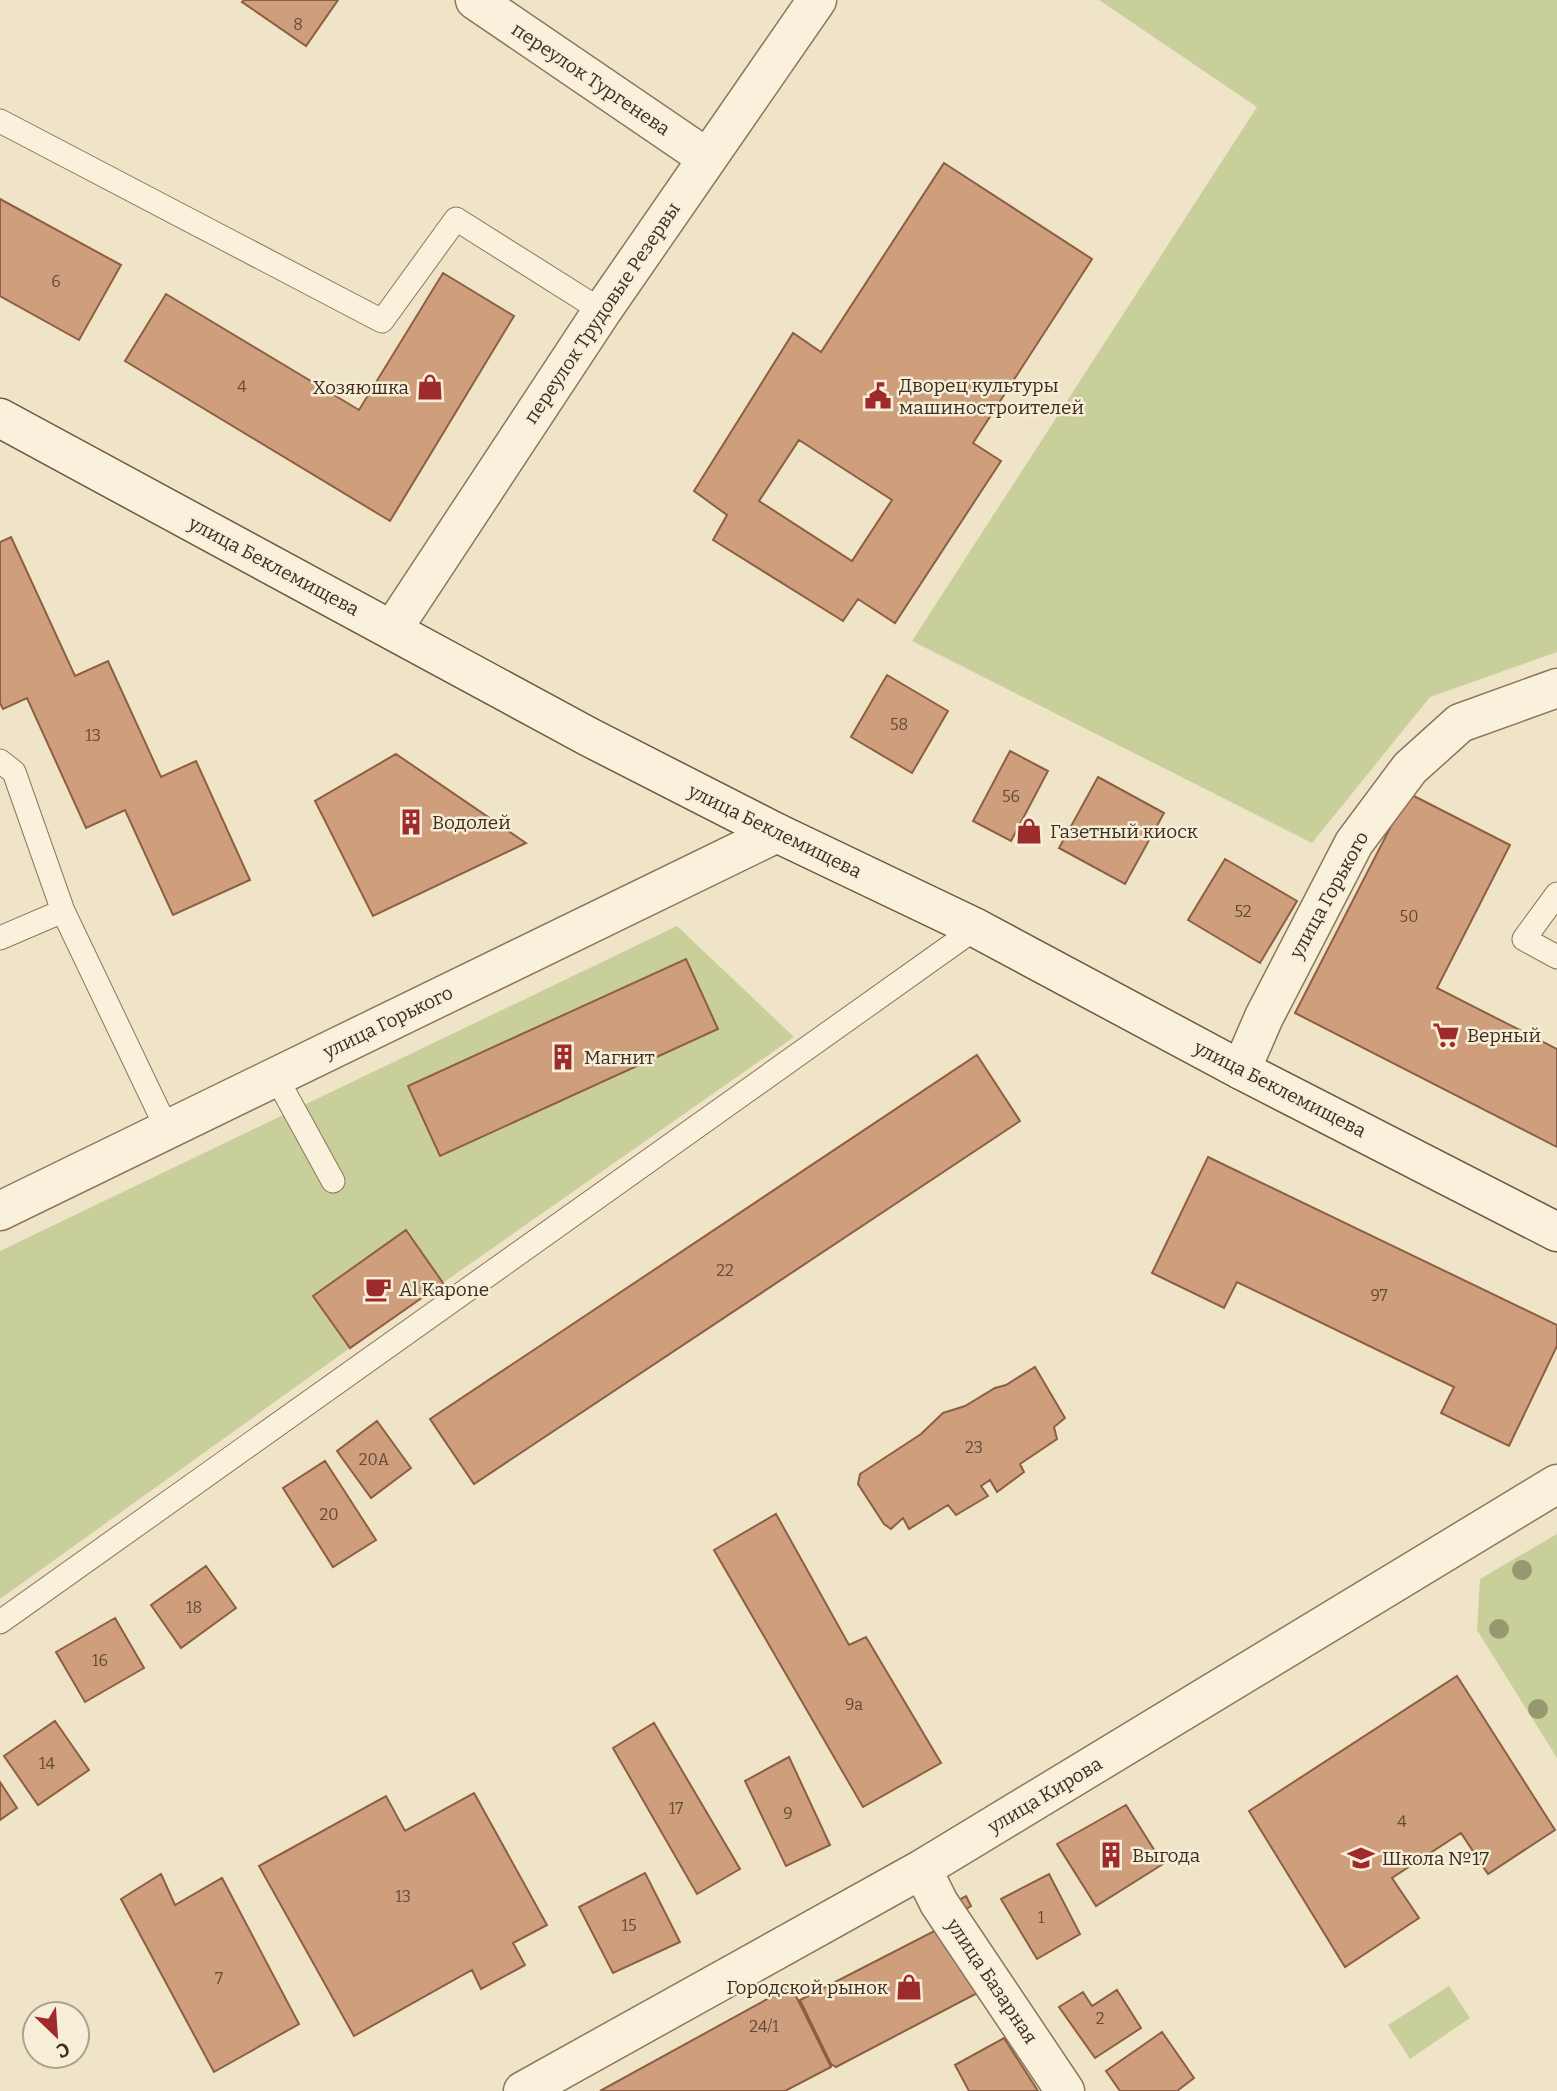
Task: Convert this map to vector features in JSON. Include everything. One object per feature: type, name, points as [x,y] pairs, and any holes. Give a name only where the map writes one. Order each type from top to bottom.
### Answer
[{"type":"street","name":"переулок Тургенева","points":[[475,0],[707,158]]},
{"type":"street","name":"переулок Трудовые Резервы","points":[[392,630],[422,580],[602,311],[817,0]]},
{"type":"street","name":"улица Беклемищева","points":[[0,418],[589,737],[777,833],[976,928],[1241,1070],[1557,1232]]},
{"type":"street","name":"улица Горького","points":[[1241,1070],[1265,1017],[1354,843],[1410,768],[1460,723],[1557,688]]},
{"type":"street","name":"улица Горького","points":[[0,1211],[777,833]]},
{"type":"street","name":"улица Кирова","points":[[523,2091],[922,1870],[1557,1484]]},
{"type":"street","name":"улица Базарная","points":[[922,1870],[939,1903],[1065,2091]]},
{"type":"lane","points":[[0,121],[382,321],[456,219],[602,311]]},
{"type":"lane","points":[[0,761],[14,772],[63,911],[167,1129]]},
{"type":"lane","points":[[1557,894],[1524,939],[1557,957]]},
{"type":"lane","points":[[0,938],[63,911]]},
{"type":"lane","points":[[0,1622],[976,928]]},
{"type":"lane","points":[[276,1077],[333,1181]]},
{"type":"green space","points":[[1099,0],[1557,0],[1557,652],[1430,697],[1312,843],[912,641],[1257,107]]},
{"type":"green space","points":[[677,926],[794,1037],[350,1348],[0,1599],[0,1251]]},
{"type":"green space","points":[[1557,1534],[1557,1758],[1477,1630],[1480,1579]]},
{"type":"green space","points":[[1449,1986],[1470,2018],[1410,2059],[1388,2025]]},
{"type":"building","points":[[338,0],[306,46],[242,2]]},
{"type":"building","name":"Дворец культуры машиностроителей","points":[[944,163],[1092,259],[973,443],[1001,461],[895,623],[858,599],[843,621],[713,540],[727,515],[694,491],[793,333],[821,352]],"holes":[[[799,440],[892,500],[852,561],[759,501]]]},
{"type":"building","points":[[0,199],[121,265],[79,340],[0,296]]},
{"type":"building","points":[[443,273],[514,316],[390,521],[125,361],[166,294],[359,410]]},
{"type":"building","points":[[11,537],[75,676],[108,661],[161,777],[196,761],[250,880],[173,915],[125,810],[86,828],[27,698],[3,709],[0,703],[0,542]]},
{"type":"building","points":[[887,675],[948,711],[912,773],[851,737]]},
{"type":"building","points":[[1010,751],[1048,771],[1011,841],[973,821]]},
{"type":"building","name":"Водолей","points":[[396,754],[526,843],[373,916],[315,801]]},
{"type":"building","points":[[1098,777],[1164,813],[1125,884],[1059,848]]},
{"type":"building","points":[[1408,793],[1510,845],[1437,988],[1557,1049],[1557,1147],[1295,1013]]},
{"type":"building","points":[[1225,859],[1297,901],[1260,963],[1188,920]]},
{"type":"building","name":"Магнит","points":[[686,959],[718,1029],[440,1156],[408,1086]]},
{"type":"building","points":[[977,1055],[1020,1121],[474,1484],[430,1419]]},
{"type":"building","points":[[1208,1157],[1557,1325],[1557,1346],[1509,1446],[1441,1413],[1454,1387],[1237,1282],[1224,1308],[1152,1273]]},
{"type":"building","name":"Al Kapone","points":[[406,1230],[443,1283],[350,1348],[313,1296]]},
{"type":"building","points":[[1035,1367],[1065,1418],[1054,1427],[1057,1439],[1020,1464],[1024,1472],[997,1492],[990,1480],[981,1486],[988,1496],[956,1515],[948,1505],[909,1529],[903,1518],[891,1529],[884,1524],[858,1484],[860,1474],[921,1434],[943,1413],[965,1406]]},
{"type":"building","points":[[377,1421],[411,1468],[371,1498],[337,1451]]},
{"type":"building","points":[[325,1461],[376,1540],[333,1567],[283,1488]]},
{"type":"building","points":[[776,1514],[849,1645],[866,1637],[941,1763],[863,1807],[714,1550]]},
{"type":"building","points":[[206,1566],[236,1608],[181,1648],[151,1605]]},
{"type":"building","points":[[115,1618],[144,1668],[85,1702],[56,1652]]},
{"type":"building","points":[[1457,1676],[1555,1830],[1488,1874],[1461,1833],[1392,1878],[1419,1918],[1345,1967],[1249,1811]]},
{"type":"building","points":[[55,1721],[89,1770],[38,1805],[4,1756]]},
{"type":"building","points":[[654,1723],[740,1869],[697,1894],[613,1748]]},
{"type":"building","points":[[789,1757],[830,1845],[786,1866],[745,1781]]},
{"type":"building","points":[[0,1782],[17,1808],[0,1820]]},
{"type":"building","points":[[474,1793],[547,1925],[513,1943],[525,1965],[481,1989],[472,1970],[354,2036],[259,1866],[386,1796],[405,1831]]},
{"type":"building","name":"Выгода","points":[[1126,1805],[1163,1864],[1096,1906],[1057,1844]]},
{"type":"building","points":[[645,1873],[680,1942],[613,1973],[579,1907]]},
{"type":"building","points":[[161,1874],[175,1905],[222,1878],[299,2024],[214,2072],[121,1899]]},
{"type":"building","points":[[1049,1874],[1080,1934],[1037,1959],[1001,1899]]},
{"type":"building","points":[[966,1896],[971,1906],[961,1912],[955,1902]]},
{"type":"building","points":[[944,1926],[983,1990],[836,2067],[831,2064],[800,2000]]},
{"type":"building","points":[[791,1986],[831,2067],[785,2091],[600,2091]]},
{"type":"building","points":[[1117,1990],[1141,2028],[1095,2058],[1059,2007],[1083,1992],[1092,2006]]},
{"type":"building","points":[[1162,2032],[1194,2078],[1177,2091],[1120,2091],[1106,2071]]},
{"type":"building","points":[[1004,2038],[1038,2091],[969,2091],[955,2065]]},
{"type":"place","name":"Хозяюшка","points":[[430,387]]},
{"type":"place","name":"Дворец культуры машиностроителей","points":[[878,396]]},
{"type":"place","name":"Водолей","points":[[411,822]]},
{"type":"place","name":"Газетный киоск","points":[[1029,831]]},
{"type":"place","name":"Верный","points":[[1446,1035]]},
{"type":"place","name":"Магнит","points":[[563,1057]]},
{"type":"place","name":"Al Kapone","points":[[378,1289]]},
{"type":"place","name":"Выгода","points":[[1111,1855]]},
{"type":"place","name":"Школа №17","points":[[1361,1858]]},
{"type":"place","name":"Городской рынок","points":[[909,1987]]}]
